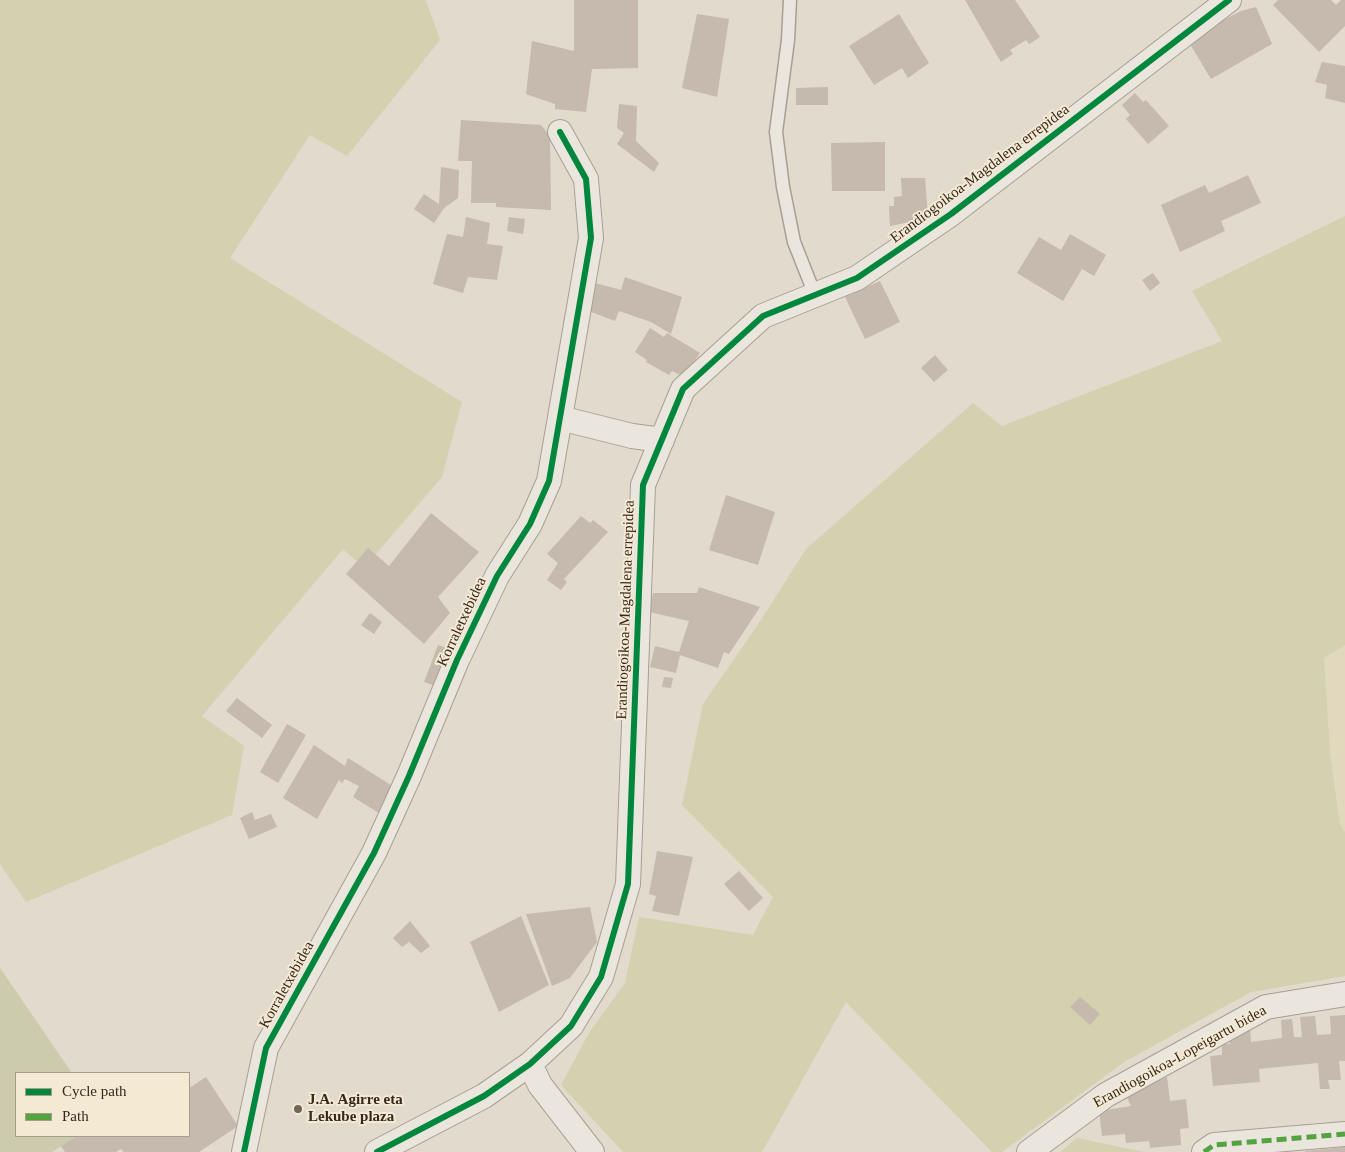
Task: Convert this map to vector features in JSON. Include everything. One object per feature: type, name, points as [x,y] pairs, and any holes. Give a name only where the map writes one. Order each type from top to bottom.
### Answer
[{"type":"street","name":"Erandiogoikoa-Magdalena errepidea","points":[[377,1152],[484,1096],[530,1064],[571,1026],[601,976],[628,884],[643,485],[684,390],[763,316],[858,278],[951,214],[1229,0]]},
{"type":"street","name":"Korraletxebidea","points":[[243,1151],[266,1048],[374,853],[409,776],[457,660],[497,576],[530,524],[549,481],[591,238],[586,179],[560,132]]},
{"type":"street","points":[[560,418],[632,436],[662,440]]},
{"type":"street","name":"Erandiogoikoa-Lopeigartu bidea","points":[[1029,1152],[1106,1095],[1266,1007],[1345,994]]},
{"type":"street","points":[[530,1064],[540,1085],[592,1152]]},
{"type":"street","points":[[1204,1152],[1214,1145],[1345,1134]]},
{"type":"lane","points":[[790,0],[788,40],[776,132],[783,186],[794,242],[815,295]]},
{"type":"shaded area","points":[[0,0],[426,0],[440,40],[347,156],[310,135],[230,258],[462,402],[442,477],[364,568],[343,549],[202,716],[244,746],[232,815],[26,902],[0,864]]},
{"type":"shaded area","points":[[1345,216],[1345,645],[1324,658],[1330,753],[1340,825],[1345,832],[1345,976],[1251,992],[1124,1062],[1002,1152],[992,1152],[846,1002],[762,1152],[623,1152],[561,1085],[589,1033],[625,983],[639,917],[753,935],[773,897],[682,805],[703,704],[759,623],[806,549],[973,403],[1002,426],[1222,341],[1192,291]]},
{"type":"shaded area","points":[[1345,645],[1345,832],[1340,825],[1330,753],[1324,658]]},
{"type":"shaded area","points":[[0,968],[71,1072],[15,1072],[15,1137],[75,1137],[52,1152],[0,1152]]},
{"type":"shaded area","points":[[1077,1138],[1144,1152],[1060,1152]]},
{"type":"building","points":[[574,0],[638,0],[638,68],[592,69],[586,112],[555,109],[555,104],[526,94],[532,41],[574,51]]},
{"type":"building","points":[[965,0],[1015,0],[1040,37],[1029,44],[1026,40],[1010,50],[1013,54],[1001,62]]},
{"type":"building","points":[[1278,0],[1331,0],[1336,5],[1341,0],[1345,0],[1345,26],[1319,52],[1273,5]]},
{"type":"building","points":[[1256,7],[1272,44],[1211,79],[1187,39],[1241,11]]},
{"type":"building","points":[[697,14],[729,19],[717,97],[682,88]]},
{"type":"building","points":[[899,14],[929,63],[908,78],[902,68],[874,85],[849,46]]},
{"type":"building","points":[[1322,62],[1345,66],[1345,103],[1325,98],[1327,85],[1315,82]]},
{"type":"building","points":[[828,87],[828,105],[796,105],[796,88]]},
{"type":"building","points":[[1135,93],[1143,102],[1146,100],[1169,126],[1148,144],[1126,119],[1130,115],[1122,105]]},
{"type":"building","points":[[619,104],[637,106],[636,141],[659,163],[654,172],[617,144],[624,133],[617,128]]},
{"type":"building","points":[[461,120],[541,125],[550,136],[551,210],[496,207],[496,203],[471,203],[472,161],[458,161]]},
{"type":"building","points":[[885,142],[885,191],[832,191],[831,143]]},
{"type":"building","points":[[441,167],[459,170],[458,198],[444,208],[434,223],[414,209],[424,194],[439,204]]},
{"type":"building","points":[[1248,175],[1261,203],[1221,221],[1225,231],[1180,252],[1161,205],[1205,185],[1209,193]]},
{"type":"building","points":[[901,178],[925,178],[928,218],[890,226],[889,206],[894,206],[894,197],[902,196]]},
{"type":"building","points":[[466,217],[490,223],[487,244],[503,246],[497,280],[468,277],[463,293],[433,284],[447,234],[463,237]]},
{"type":"building","points":[[509,217],[525,219],[523,234],[507,231]]},
{"type":"building","points":[[1070,234],[1106,255],[1094,276],[1082,269],[1063,301],[1017,273],[1039,237],[1061,250]]},
{"type":"building","points":[[1153,273],[1160,283],[1150,291],[1142,280]]},
{"type":"building","points":[[625,277],[682,297],[671,334],[651,322],[619,311],[615,321],[586,310],[595,283],[621,290]]},
{"type":"building","points":[[880,281],[900,322],[865,339],[845,297]]},
{"type":"building","points":[[650,328],[664,337],[667,333],[700,353],[684,377],[672,371],[669,375],[646,362],[647,360],[635,352]]},
{"type":"building","points":[[935,355],[948,370],[934,382],[921,368]]},
{"type":"building","points":[[726,495],[775,512],[758,565],[709,550]]},
{"type":"building","points":[[431,513],[479,552],[438,597],[450,613],[424,644],[346,574],[368,548],[389,566]]},
{"type":"building","points":[[581,516],[590,523],[593,520],[608,532],[564,579],[567,582],[561,590],[547,580],[558,563],[547,554]]},
{"type":"building","points":[[699,587],[760,607],[729,654],[724,652],[718,668],[680,655],[676,673],[650,667],[655,646],[679,652],[689,621],[649,612],[653,593],[697,593]]},
{"type":"building","points":[[370,613],[382,622],[374,634],[361,625]]},
{"type":"building","points":[[438,645],[452,650],[438,687],[424,682]]},
{"type":"building","points":[[664,677],[673,678],[671,688],[662,687]]},
{"type":"building","points":[[237,698],[272,725],[262,738],[226,711]]},
{"type":"building","points":[[287,724],[306,735],[278,783],[260,772]]},
{"type":"building","points":[[314,745],[345,766],[348,758],[394,787],[379,813],[353,797],[359,786],[345,779],[342,783],[339,780],[317,819],[283,798]]},
{"type":"building","points":[[252,812],[255,820],[271,814],[277,827],[249,839],[240,818]]},
{"type":"building","points":[[657,851],[693,857],[679,916],[652,911],[656,896],[649,894]]},
{"type":"building","points":[[739,871],[763,898],[749,911],[724,884]]},
{"type":"building","points":[[590,907],[597,942],[570,978],[552,986],[526,914]]},
{"type":"building","points":[[521,916],[549,985],[499,1012],[470,942]]},
{"type":"building","points":[[410,921],[430,946],[421,953],[409,942],[402,947],[393,938]]},
{"type":"building","points":[[1080,997],[1100,1014],[1090,1025],[1070,1007]]},
{"type":"building","points":[[1345,1015],[1345,1061],[1339,1061],[1341,1080],[1328,1080],[1330,1089],[1320,1089],[1318,1063],[1259,1069],[1260,1082],[1213,1086],[1210,1056],[1222,1055],[1222,1044],[1230,1044],[1229,1034],[1250,1027],[1251,1042],[1282,1038],[1281,1020],[1292,1019],[1294,1037],[1302,1037],[1300,1017],[1315,1016],[1317,1035],[1331,1034],[1330,1016]]},
{"type":"building","points":[[206,1077],[238,1126],[199,1152],[124,1152],[121,1149],[116,1152],[65,1152],[61,1146],[75,1137],[190,1137],[190,1087]]},
{"type":"building","points":[[1167,1077],[1170,1101],[1186,1099],[1189,1128],[1180,1129],[1181,1145],[1150,1148],[1149,1141],[1126,1143],[1125,1134],[1102,1136],[1099,1111],[1131,1106],[1126,1095]]},
{"type":"building","points":[[1345,1147],[1345,1152],[1305,1152],[1305,1151]]},
{"type":"marked path","points":[[1204,1152],[1214,1145],[1345,1134]]},
{"type":"cycle path","points":[[377,1152],[484,1096],[530,1064],[571,1026],[601,977],[628,884],[643,485],[683,389],[763,316],[857,278],[951,214],[1229,0]]},
{"type":"cycle path","points":[[244,1152],[266,1048],[374,853],[409,776],[457,660],[497,576],[530,524],[549,481],[591,238],[586,179],[560,132]]},
{"type":"place","name":"J.A. Agirre eta Lekube plaza","points":[[298,1109]]}]
